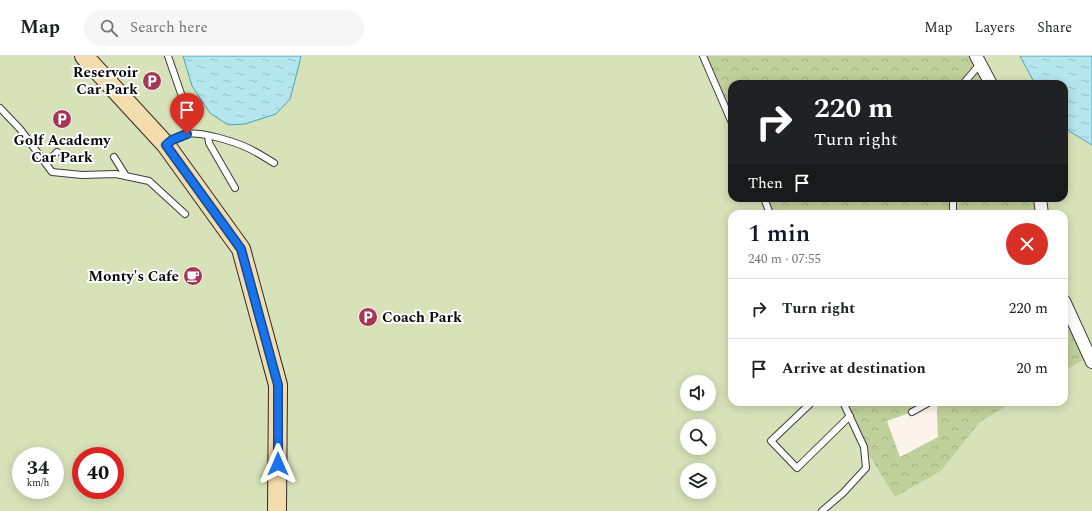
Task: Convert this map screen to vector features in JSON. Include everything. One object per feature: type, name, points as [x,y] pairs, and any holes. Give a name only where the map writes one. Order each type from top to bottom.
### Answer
[{"type":"street","points":[[84,56],[166,145],[241,249],[278,385],[277,511]]},
{"type":"street","points":[[978,60],[989,80]]},
{"type":"street","points":[[1068,310],[1092,362]]},
{"type":"lane","points":[[168,56],[187,111],[187,134]]},
{"type":"lane","points":[[703,56],[728,114]]},
{"type":"lane","points":[[966,80],[978,60]]},
{"type":"lane","points":[[0,108],[20,129],[52,172],[82,175],[116,174],[149,182],[185,214]]},
{"type":"lane","points":[[166,145],[172,140],[187,134],[201,134],[226,140],[250,149],[274,163]]},
{"type":"lane","points":[[208,136],[209,143],[235,188]]},
{"type":"lane","points":[[46,163],[57,152]]},
{"type":"lane","points":[[114,157],[126,176]]},
{"type":"lane","points":[[808,406],[771,441],[797,468],[850,416]]},
{"type":"lane","points":[[822,511],[843,493],[866,468],[864,447],[846,406]]},
{"type":"lane","points":[[912,412],[923,406]]},
{"type":"green space","points":[[0,56],[703,56],[728,114],[728,202],[766,202],[768,210],[728,210],[728,406],[845,406],[895,497],[941,471],[980,422],[1006,406],[1068,406],[1068,369],[1089,357],[1068,310],[1068,210],[1042,210],[1040,202],[1068,202],[1068,130],[1092,145],[1092,511],[0,511]]},
{"type":"green space","points":[[703,56],[976,56],[989,80],[728,80],[728,114]]},
{"type":"green space","points":[[976,56],[1020,56],[1033,80],[989,80]]},
{"type":"green space","points":[[766,202],[1040,202],[1042,210],[768,210]]},
{"type":"green space","points":[[1068,310],[1089,357],[1068,369]]},
{"type":"green space","points":[[845,406],[923,406],[912,412],[887,421],[900,457],[938,437],[938,406],[1006,406],[980,422],[941,471],[895,497],[864,447]]},
{"type":"water","points":[[183,56],[301,56],[290,99],[276,114],[245,124],[228,125],[210,113],[192,86]]},
{"type":"water","points":[[1020,56],[1092,56],[1092,145],[1068,130],[1068,80],[1033,80]]},
{"type":"place","name":"Reservoir Car Park","points":[[152,81]]},
{"type":"place","name":"Golf Academy Car Park","points":[[62,119]]},
{"type":"place","name":"Monty's Cafe","points":[[193,276]]},
{"type":"place","name":"Coach Park","points":[[368,317]]},
{"type":"route","points":[[187,134],[172,140],[166,145],[241,249],[278,385],[278,464]]}]
